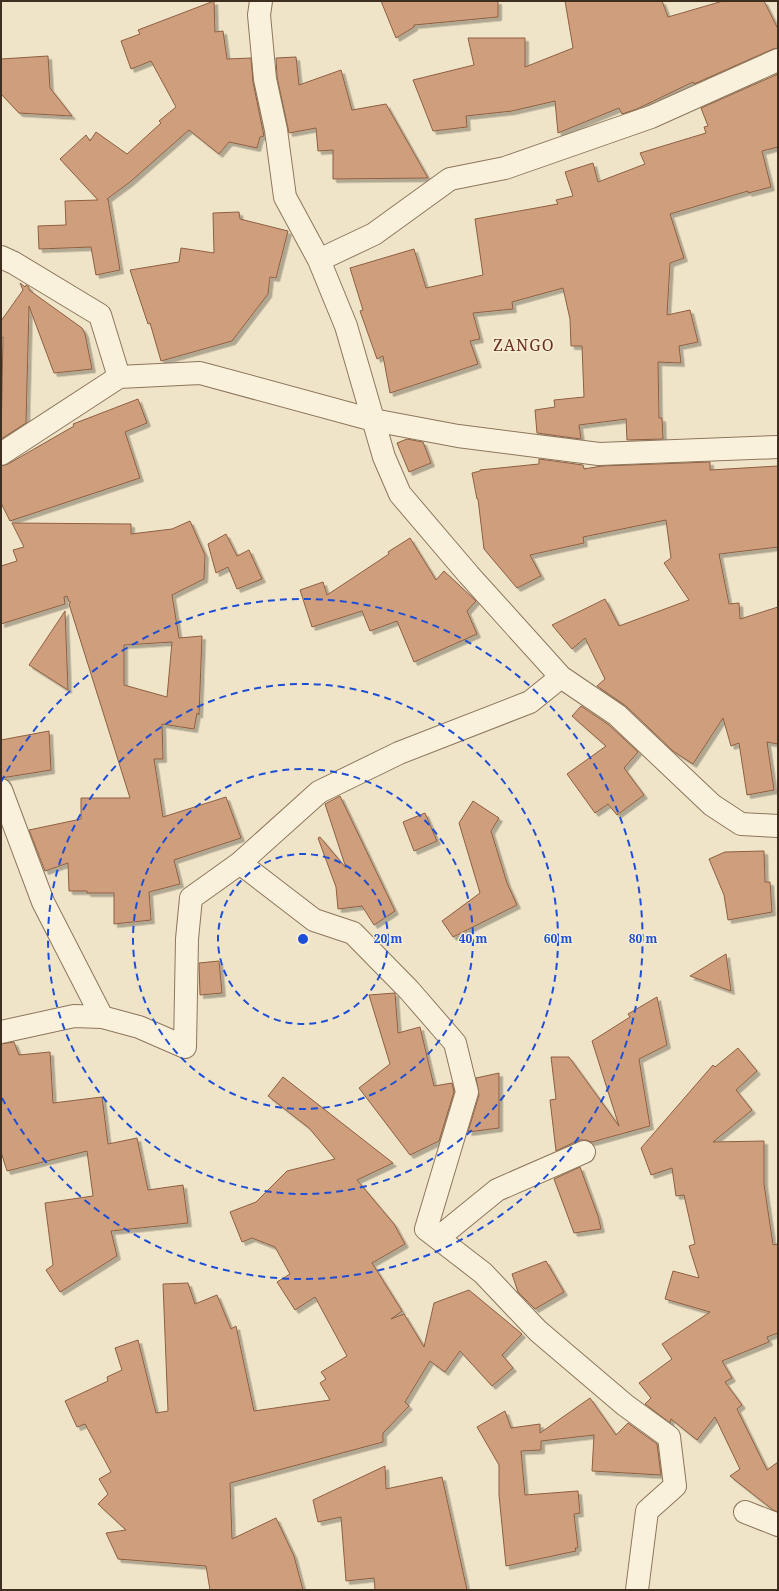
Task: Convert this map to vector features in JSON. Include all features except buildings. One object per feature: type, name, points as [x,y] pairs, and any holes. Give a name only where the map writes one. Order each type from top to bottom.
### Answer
[{"type":"street","points":[[261,1],[259,15],[265,79],[276,130],[285,198],[320,260],[346,326],[372,420],[384,457],[400,494],[560,678],[617,715],[712,804],[741,824],[778,826]]},
{"type":"street","points":[[320,260],[374,234],[450,179],[505,168],[651,117],[778,60]]},
{"type":"street","points":[[1,257],[14,263],[100,316],[119,377]]},
{"type":"street","points":[[1,454],[119,377],[200,373],[372,420],[458,436],[599,454],[778,447]]},
{"type":"street","points":[[1,1032],[74,1016],[102,1018],[139,1027],[185,1047],[187,939],[191,898],[240,863],[319,792],[399,753],[530,702],[560,678]]},
{"type":"street","points":[[1,790],[43,902],[102,1018]]},
{"type":"street","points":[[240,863],[314,920],[353,933],[409,990],[455,1043],[467,1092],[426,1229],[483,1273],[538,1331],[625,1405],[669,1437],[675,1486],[647,1511],[637,1590]]},
{"type":"street","points":[[438,1238],[497,1190],[584,1152]]},
{"type":"street","points":[[745,1512],[778,1525]]},
{"type":"district","name":"ZANGO","points":[[524,345]]}]
